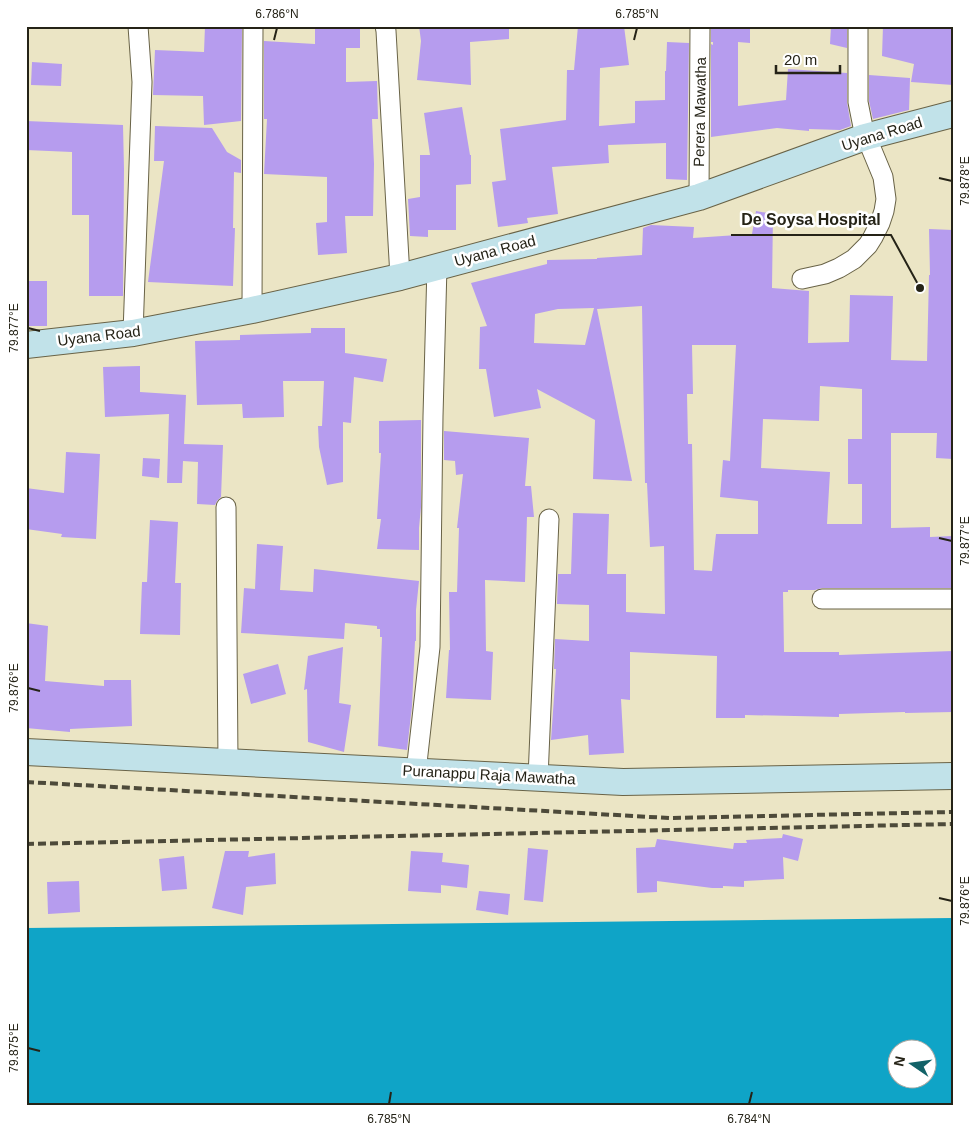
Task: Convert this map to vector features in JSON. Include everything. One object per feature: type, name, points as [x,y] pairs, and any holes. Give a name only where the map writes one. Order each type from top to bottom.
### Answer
[{"type":"street","points":[[133,333],[142,82],[138,26]]},
{"type":"street","points":[[252,310],[253,26]]},
{"type":"street","points":[[385,26],[400,276]]},
{"type":"street","name":"Perera Mawatha","points":[[699,198],[700,26]]},
{"type":"street","points":[[802,279],[825,274],[854,259],[868,246],[880,224],[884,211],[886,199],[883,177],[865,138],[858,102],[858,26]]},
{"type":"street","name":"Uyana Road","points":[[26,345],[133,333],[252,310],[400,276],[699,198],[865,138],[953,114]]},
{"type":"street","points":[[416,772],[430,647],[437,266]]},
{"type":"street","points":[[226,507],[228,762]]},
{"type":"street","points":[[538,778],[549,519]]},
{"type":"street","points":[[822,599],[953,599]]},
{"type":"street","name":"Puranappu Raja Mawatha","points":[[26,752],[622,782],[953,776]]},
{"type":"water","points":[[953,918],[953,1106],[26,1106],[26,928]]},
{"type":"building","points":[[205,26],[242,27],[241,121],[204,125],[203,96],[153,95],[155,50],[204,52]]},
{"type":"building","points":[[315,26],[360,26],[360,48],[346,48],[346,82],[377,81],[378,119],[372,119],[374,164],[373,216],[345,216],[347,253],[318,255],[316,223],[327,222],[327,177],[264,174],[267,119],[264,119],[264,41],[315,44]]},
{"type":"building","points":[[419,26],[509,26],[509,39],[470,42],[471,85],[417,80],[421,41]]},
{"type":"building","points":[[578,26],[624,26],[629,65],[600,68],[599,126],[635,123],[635,101],[665,100],[667,42],[689,43],[687,180],[666,179],[666,143],[608,145],[609,163],[552,167],[558,214],[527,218],[528,223],[498,227],[492,182],[506,180],[500,129],[566,120],[567,70],[574,70]]},
{"type":"building","points":[[711,26],[750,26],[750,43],[738,42],[738,106],[786,100],[788,69],[847,73],[847,102],[851,126],[840,130],[809,129],[809,131],[777,128],[711,137],[711,44],[713,45],[713,42],[711,42]]},
{"type":"building","points":[[831,26],[847,26],[847,48],[830,44]]},
{"type":"building","points":[[883,26],[953,26],[953,85],[911,82],[914,64],[882,56]]},
{"type":"building","points":[[32,62],[62,64],[61,86],[31,85]]},
{"type":"building","points":[[869,75],[910,78],[909,110],[873,119],[869,101]]},
{"type":"building","points":[[462,107],[471,155],[471,184],[456,185],[456,230],[428,230],[428,237],[410,236],[408,199],[420,197],[420,155],[430,155],[424,113]]},
{"type":"building","points":[[26,121],[123,125],[123,296],[89,296],[89,215],[72,215],[72,152],[26,150]]},
{"type":"building","points":[[155,126],[212,128],[227,152],[241,160],[241,173],[234,172],[233,286],[148,282],[164,161],[154,161]]},
{"type":"building","points":[[756,211],[773,214],[772,288],[809,291],[808,343],[849,342],[850,295],[893,296],[891,360],[927,361],[930,275],[929,229],[953,230],[953,459],[936,458],[937,433],[891,433],[891,528],[930,527],[930,537],[953,536],[953,588],[822,588],[783,592],[784,652],[839,652],[839,655],[953,651],[953,712],[839,714],[839,717],[745,715],[745,718],[716,718],[717,656],[630,652],[630,700],[621,699],[624,753],[589,755],[588,735],[551,740],[556,669],[554,669],[555,639],[589,641],[589,605],[557,604],[558,574],[571,574],[573,513],[609,514],[607,574],[626,574],[626,612],[665,614],[664,546],[650,547],[647,483],[645,483],[642,306],[597,309],[632,481],[593,479],[595,420],[537,389],[541,408],[494,417],[486,369],[479,369],[480,327],[487,326],[471,283],[547,264],[547,260],[597,259],[642,255],[643,228],[651,225],[694,227],[693,238],[752,234]],"holes":[[[594,308],[585,345],[534,343],[535,314],[558,309]],[[692,345],[736,345],[730,461],[723,460],[720,497],[758,501],[758,534],[716,534],[712,571],[694,570],[692,444],[688,444],[687,394],[693,394]],[[820,386],[862,389],[862,439],[848,439],[848,484],[862,484],[862,524],[827,524],[830,472],[761,468],[763,419],[819,421]]]},
{"type":"building","points":[[26,281],[47,281],[47,326],[26,326]]},
{"type":"building","points":[[311,328],[345,328],[345,353],[387,359],[383,382],[354,377],[351,423],[343,422],[343,482],[327,485],[319,447],[318,426],[322,426],[324,381],[283,381],[284,417],[243,418],[242,404],[197,405],[195,341],[240,340],[240,335],[311,333]]},
{"type":"building","points":[[140,366],[140,392],[186,395],[184,444],[223,445],[221,497],[215,505],[197,504],[198,462],[183,461],[182,483],[167,483],[169,414],[105,417],[103,367]]},
{"type":"building","points":[[421,420],[419,550],[377,549],[381,519],[377,519],[381,453],[379,453],[379,421]]},
{"type":"building","points":[[444,431],[529,438],[525,486],[531,486],[534,517],[527,517],[525,582],[485,580],[486,651],[493,652],[491,700],[446,698],[450,650],[449,592],[457,592],[459,528],[457,528],[463,474],[456,475],[455,461],[444,460]]},
{"type":"building","points":[[66,452],[100,454],[96,539],[61,537],[62,534],[26,529],[26,488],[64,493]]},
{"type":"building","points":[[143,458],[160,459],[159,478],[142,476]]},
{"type":"building","points":[[150,520],[178,522],[175,583],[181,583],[180,635],[140,634],[142,582],[147,582]]},
{"type":"building","points":[[257,544],[283,546],[280,590],[313,592],[314,569],[419,581],[412,706],[407,750],[378,746],[382,637],[380,637],[380,629],[377,629],[377,626],[345,623],[344,639],[241,633],[244,588],[255,589]]},
{"type":"building","points":[[26,623],[48,626],[45,681],[104,686],[104,680],[131,680],[132,726],[70,729],[70,732],[26,728]]},
{"type":"building","points":[[343,647],[339,703],[351,705],[344,752],[308,742],[307,689],[304,690],[308,656]]},
{"type":"building","points":[[278,664],[286,694],[251,704],[243,674]]},
{"type":"building","points":[[783,834],[803,839],[798,861],[783,857],[784,879],[744,881],[744,887],[723,886],[723,888],[657,881],[657,892],[637,893],[636,848],[655,847],[657,839],[733,849],[734,843],[747,843],[746,840],[782,838]]},
{"type":"building","points":[[528,848],[548,850],[543,902],[524,900]]},
{"type":"building","points":[[225,851],[249,851],[248,857],[275,853],[276,884],[246,887],[243,915],[212,908]]},
{"type":"building","points":[[411,851],[443,853],[442,862],[469,865],[467,888],[441,885],[441,893],[408,891]]},
{"type":"building","points":[[184,856],[187,889],[162,891],[159,859]]},
{"type":"building","points":[[79,881],[80,912],[48,914],[47,882]]},
{"type":"building","points":[[479,891],[510,894],[508,915],[476,910]]},
{"type":"railway","points":[[26,782],[669,818],[953,812]]},
{"type":"railway","points":[[26,844],[953,824]]},
{"type":"place","name":"De Soysa Hospital","points":[[920,288]]}]
